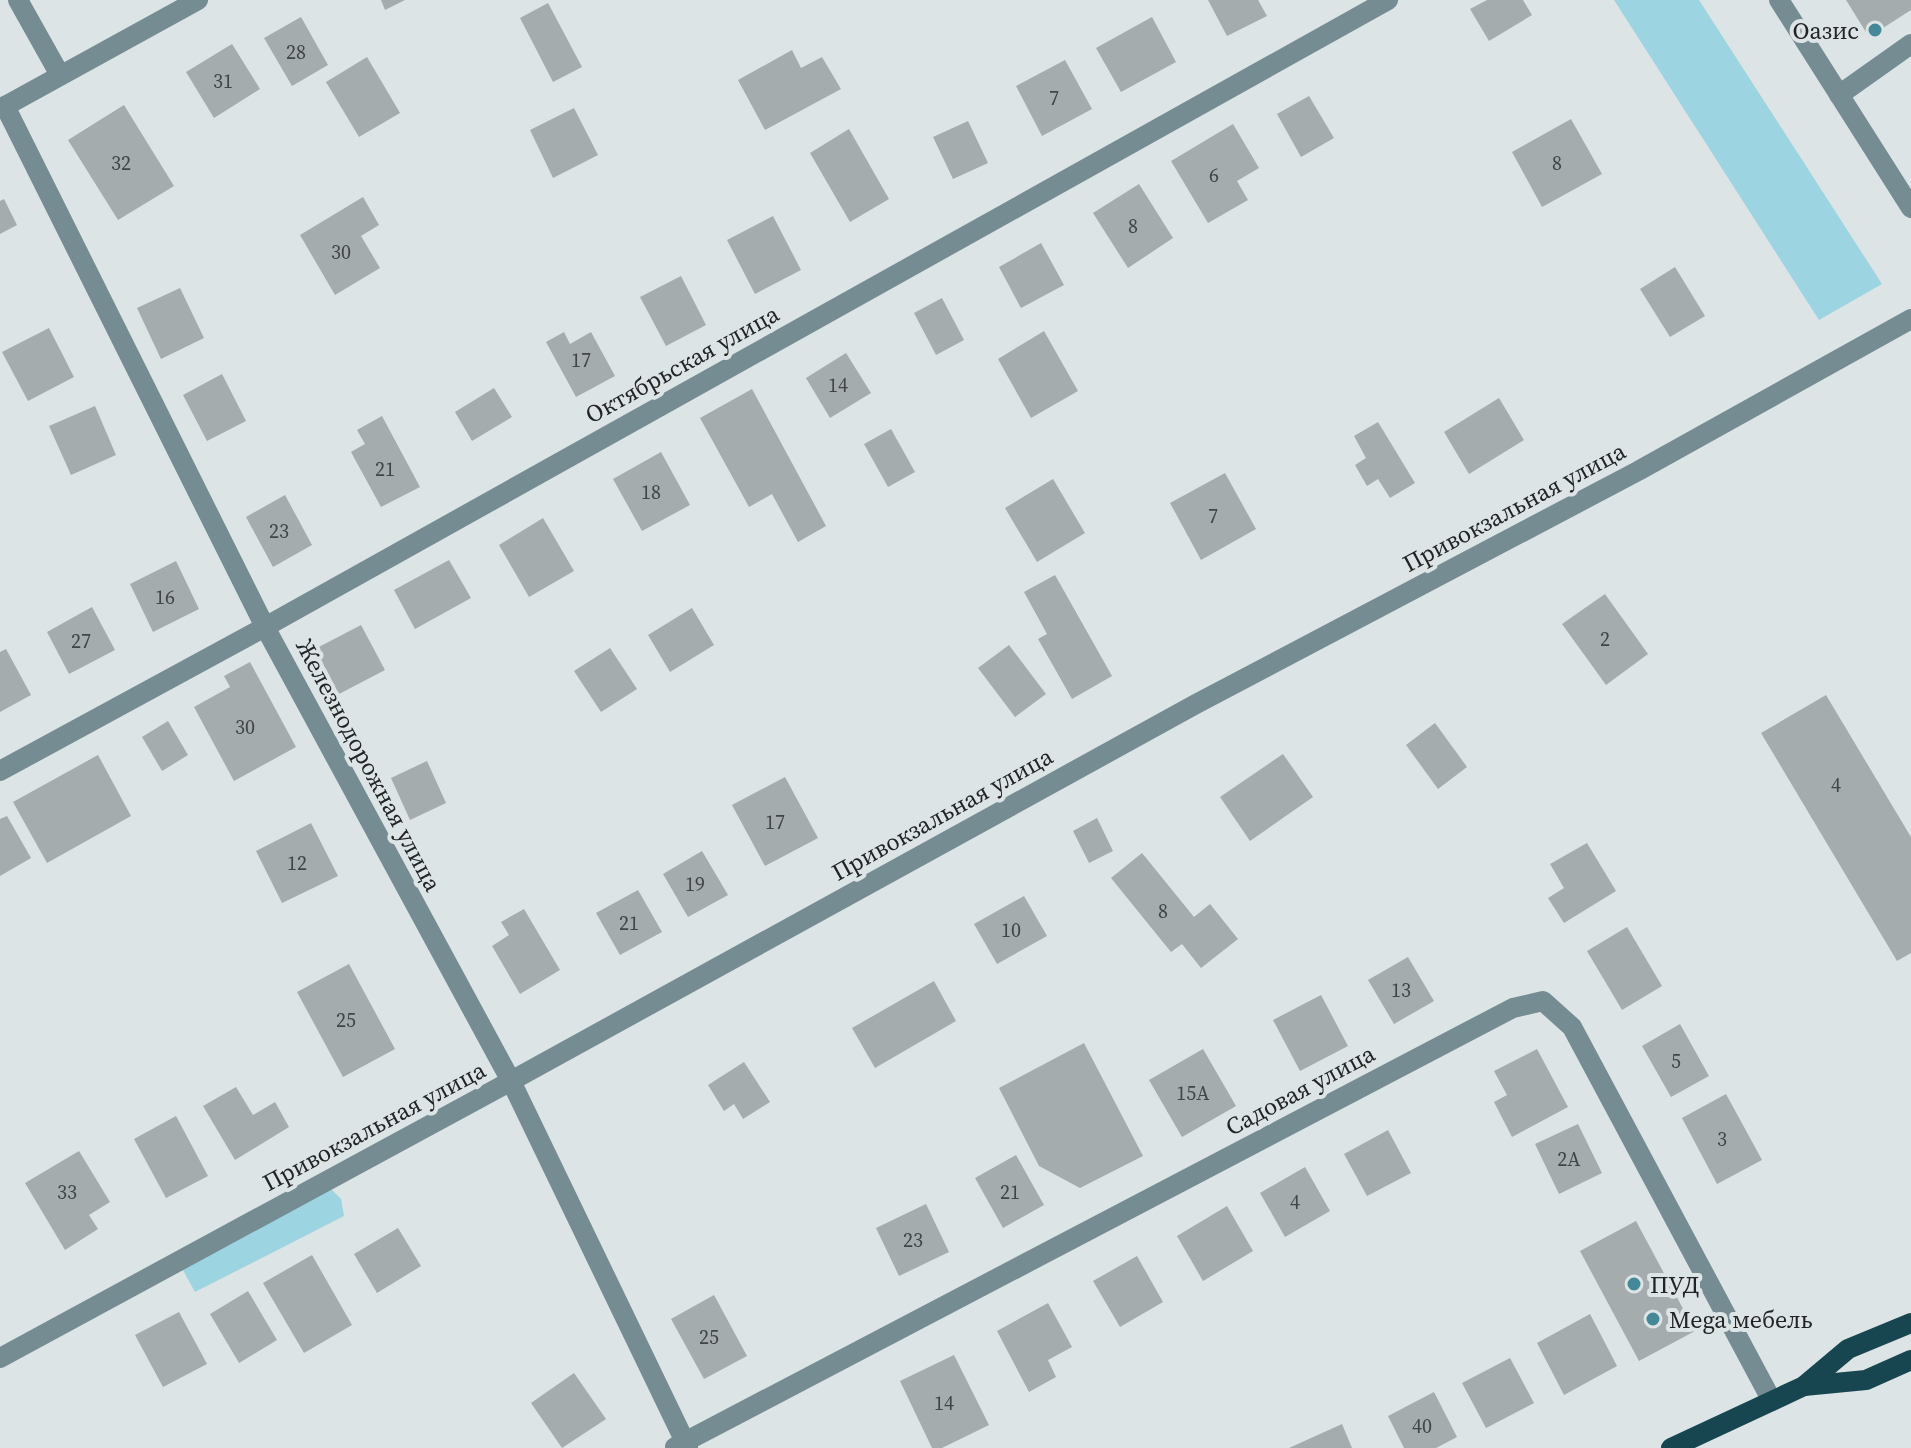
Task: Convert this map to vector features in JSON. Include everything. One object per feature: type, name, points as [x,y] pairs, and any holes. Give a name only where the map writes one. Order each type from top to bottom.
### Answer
[{"type":"main road","points":[[1671,1448],[1804,1386],[1848,1349],[1911,1323]]},
{"type":"main road","points":[[1804,1386],[1866,1380],[1911,1360]]},
{"type":"street","points":[[18,0],[60,75]]},
{"type":"street","points":[[3,107],[198,0]]},
{"type":"street","name":"Октябрьская улица","points":[[0,771],[265,627],[1388,0]]},
{"type":"street","points":[[1779,0],[1911,208]]},
{"type":"street","points":[[1839,95],[1911,44]]},
{"type":"street","name":"Железнодорожная улица","points":[[3,107],[265,627],[511,1081],[683,1446]]},
{"type":"street","name":"Привокзальная улица","points":[[0,1358],[1196,704],[1638,471],[1911,319]]},
{"type":"street","name":"Садовая улица","points":[[683,1446],[1513,1008],[1543,1001],[1572,1027],[1772,1401]]},
{"type":"shaded area","points":[[1614,0],[1699,0],[1882,284],[1819,320]]},
{"type":"shaded area","points":[[327,1185],[341,1199],[344,1216],[195,1292],[178,1261]]},
{"type":"building","points":[[381,0],[405,0],[385,10]]},
{"type":"building","points":[[1208,0],[1258,0],[1267,16],[1227,36]]},
{"type":"building","points":[[1487,0],[1523,0],[1532,15],[1489,41],[1470,9]]},
{"type":"building","points":[[1846,0],[1911,0],[1911,10],[1869,37]]},
{"type":"building","points":[[548,3],[582,67],[553,82],[520,18]]},
{"type":"building","points":[[301,17],[328,65],[292,86],[264,38]]},
{"type":"building","points":[[1152,17],[1176,62],[1121,92],[1096,48]]},
{"type":"building","points":[[232,44],[260,89],[214,118],[186,72]]},
{"type":"building","points":[[792,50],[801,68],[822,57],[841,89],[765,130],[738,80]]},
{"type":"building","points":[[367,57],[400,113],[359,137],[326,82]]},
{"type":"building","points":[[1065,60],[1092,109],[1042,136],[1016,86]]},
{"type":"building","points":[[1309,96],[1334,138],[1301,157],[1277,114]]},
{"type":"building","points":[[124,105],[174,186],[118,220],[68,140]]},
{"type":"building","points":[[574,108],[598,155],[553,178],[530,130]]},
{"type":"building","points":[[1571,119],[1602,174],[1542,207],[1512,152]]},
{"type":"building","points":[[968,121],[988,163],[953,179],[933,137]]},
{"type":"building","points":[[1233,124],[1259,168],[1237,181],[1248,200],[1208,223],[1171,161]]},
{"type":"building","points":[[849,129],[889,199],[850,222],[810,153]]},
{"type":"building","points":[[1139,184],[1173,238],[1128,268],[1093,213]]},
{"type":"building","points":[[363,197],[379,225],[361,236],[380,268],[335,295],[300,235]]},
{"type":"building","points":[[4,199],[17,225],[0,234],[0,201]]},
{"type":"building","points":[[773,216],[801,270],[755,294],[727,240]]},
{"type":"building","points":[[1041,243],[1064,285],[1021,308],[999,267]]},
{"type":"building","points":[[1675,267],[1705,316],[1670,337],[1640,289]]},
{"type":"building","points":[[681,276],[706,325],[666,346],[640,297]]},
{"type":"building","points":[[180,288],[204,338],[161,359],[137,308]]},
{"type":"building","points":[[942,298],[964,340],[936,355],[914,313]]},
{"type":"building","points":[[49,328],[74,377],[28,401],[2,352]]},
{"type":"building","points":[[1044,331],[1078,391],[1031,418],[998,359]]},
{"type":"building","points":[[564,332],[570,344],[591,332],[615,376],[576,397],[546,342]]},
{"type":"building","points":[[846,353],[871,393],[830,418],[806,378]]},
{"type":"building","points":[[222,374],[246,421],[207,441],[183,395]]},
{"type":"building","points":[[494,388],[512,417],[472,441],[455,412]]},
{"type":"building","points":[[752,389],[826,526],[798,542],[772,494],[749,507],[700,418]]},
{"type":"building","points":[[1499,398],[1524,440],[1469,474],[1444,432]]},
{"type":"building","points":[[95,406],[116,455],[71,475],[49,426]]},
{"type":"building","points":[[382,416],[420,487],[381,507],[351,452],[365,444],[357,430]]},
{"type":"building","points":[[1378,422],[1415,483],[1390,498],[1378,479],[1367,486],[1355,465],[1366,458],[1354,436]]},
{"type":"building","points":[[891,429],[915,472],[888,487],[864,444]]},
{"type":"building","points":[[661,452],[690,505],[642,531],[613,479]]},
{"type":"building","points":[[1225,473],[1256,529],[1201,560],[1170,503]]},
{"type":"building","points":[[1053,479],[1085,533],[1037,562],[1005,508]]},
{"type":"building","points":[[285,495],[312,545],[273,567],[246,517]]},
{"type":"building","points":[[543,518],[574,571],[529,597],[499,545]]},
{"type":"building","points":[[449,560],[471,598],[415,629],[394,590]]},
{"type":"building","points":[[176,561],[199,609],[153,632],[130,584]]},
{"type":"building","points":[[1055,575],[1112,676],[1072,699],[1038,639],[1047,634],[1024,592]]},
{"type":"building","points":[[1605,594],[1648,654],[1606,685],[1562,624]]},
{"type":"building","points":[[92,607],[115,650],[69,674],[47,632]]},
{"type":"building","points":[[692,608],[714,645],[670,672],[648,635]]},
{"type":"building","points":[[361,625],[385,670],[339,694],[315,649]]},
{"type":"building","points":[[1009,645],[1046,694],[1015,717],[978,668]]},
{"type":"building","points":[[610,648],[637,689],[601,712],[574,671]]},
{"type":"building","points":[[6,649],[31,695],[0,712],[0,652]]},
{"type":"building","points":[[250,662],[296,747],[234,781],[194,707],[230,687],[224,676]]},
{"type":"building","points":[[1826,695],[1911,837],[1911,953],[1897,961],[1761,733]]},
{"type":"building","points":[[168,721],[188,755],[162,771],[142,737]]},
{"type":"building","points":[[1435,723],[1467,767],[1438,789],[1406,745]]},
{"type":"building","points":[[1283,754],[1313,797],[1250,841],[1220,797]]},
{"type":"building","points":[[98,755],[131,816],[47,863],[13,802]]},
{"type":"building","points":[[427,761],[446,803],[410,820],[391,778]]},
{"type":"building","points":[[785,777],[818,838],[765,866],[732,805]]},
{"type":"building","points":[[7,816],[31,858],[0,876],[0,819]]},
{"type":"building","points":[[1097,818],[1113,851],[1089,863],[1073,831]]},
{"type":"building","points":[[311,823],[338,876],[282,903],[256,851]]},
{"type":"building","points":[[1587,843],[1616,891],[1564,923],[1548,898],[1564,888],[1550,864]]},
{"type":"building","points":[[702,851],[728,895],[688,917],[663,874]]},
{"type":"building","points":[[1142,853],[1194,917],[1210,904],[1238,939],[1201,968],[1182,944],[1171,952],[1111,878]]},
{"type":"building","points":[[638,890],[662,932],[620,955],[596,913]]},
{"type":"building","points":[[1024,896],[1047,936],[997,964],[974,924]]},
{"type":"building","points":[[524,909],[560,970],[520,994],[492,946],[509,935],[501,922]]},
{"type":"building","points":[[1627,927],[1662,986],[1622,1010],[1587,951]]},
{"type":"building","points":[[1408,957],[1434,1001],[1394,1024],[1368,980]]},
{"type":"building","points":[[349,964],[395,1049],[343,1077],[297,992]]},
{"type":"building","points":[[934,981],[956,1021],[875,1068],[852,1028]]},
{"type":"building","points":[[1321,995],[1348,1046],[1300,1071],[1273,1020]]},
{"type":"building","points":[[1680,1024],[1709,1076],[1671,1097],[1642,1046]]},
{"type":"building","points":[[1084,1043],[1143,1156],[1080,1188],[1039,1166],[999,1088]]},
{"type":"building","points":[[1203,1049],[1236,1106],[1182,1137],[1149,1080]]},
{"type":"building","points":[[1537,1049],[1568,1107],[1512,1137],[1494,1102],[1507,1095],[1494,1071]]},
{"type":"building","points":[[744,1062],[770,1102],[743,1119],[734,1104],[724,1111],[708,1085]]},
{"type":"building","points":[[236,1087],[253,1115],[275,1102],[289,1127],[235,1160],[203,1106]]},
{"type":"building","points":[[1726,1094],[1762,1160],[1717,1184],[1682,1118]]},
{"type":"building","points":[[176,1116],[208,1176],[166,1198],[134,1139]]},
{"type":"building","points":[[1578,1124],[1602,1173],[1559,1194],[1535,1144]]},
{"type":"building","points":[[1388,1130],[1411,1173],[1367,1196],[1344,1154]]},
{"type":"building","points":[[79,1151],[110,1202],[89,1215],[98,1229],[65,1250],[25,1183]]},
{"type":"building","points":[[1016,1155],[1044,1205],[1003,1228],[975,1178]]},
{"type":"building","points":[[1305,1167],[1330,1211],[1285,1237],[1260,1193]]},
{"type":"building","points":[[926,1204],[949,1252],[899,1276],[876,1228]]},
{"type":"building","points":[[1227,1206],[1253,1251],[1203,1281],[1177,1236]]},
{"type":"building","points":[[1636,1221],[1695,1331],[1639,1361],[1580,1251]]},
{"type":"building","points":[[398,1228],[421,1266],[377,1293],[354,1254]]},
{"type":"building","points":[[312,1255],[352,1325],[304,1353],[263,1283]]},
{"type":"building","points":[[1137,1256],[1163,1302],[1120,1327],[1093,1281]]},
{"type":"building","points":[[248,1291],[277,1340],[239,1363],[210,1314]]},
{"type":"building","points":[[714,1295],[747,1356],[704,1379],[671,1319]]},
{"type":"building","points":[[1048,1303],[1072,1347],[1048,1360],[1056,1377],[1029,1392],[997,1331]]},
{"type":"building","points":[[179,1312],[207,1364],[163,1387],[135,1335]]},
{"type":"building","points":[[1590,1314],[1617,1366],[1564,1395],[1537,1343]]},
{"type":"building","points":[[954,1355],[989,1425],[942,1448],[932,1448],[900,1381]]},
{"type":"building","points":[[1510,1358],[1534,1403],[1486,1428],[1462,1383]]},
{"type":"building","points":[[574,1373],[606,1419],[562,1448],[531,1403]]},
{"type":"building","points":[[1434,1392],[1457,1437],[1436,1448],[1404,1448],[1388,1416]]},
{"type":"building","points":[[1342,1424],[1352,1448],[1289,1448]]},
{"type":"place","name":"Оазис","points":[[1875,30]]},
{"type":"place","name":"ПУД","points":[[1634,1284]]},
{"type":"place","name":"Mega мебель","points":[[1653,1319]]}]
